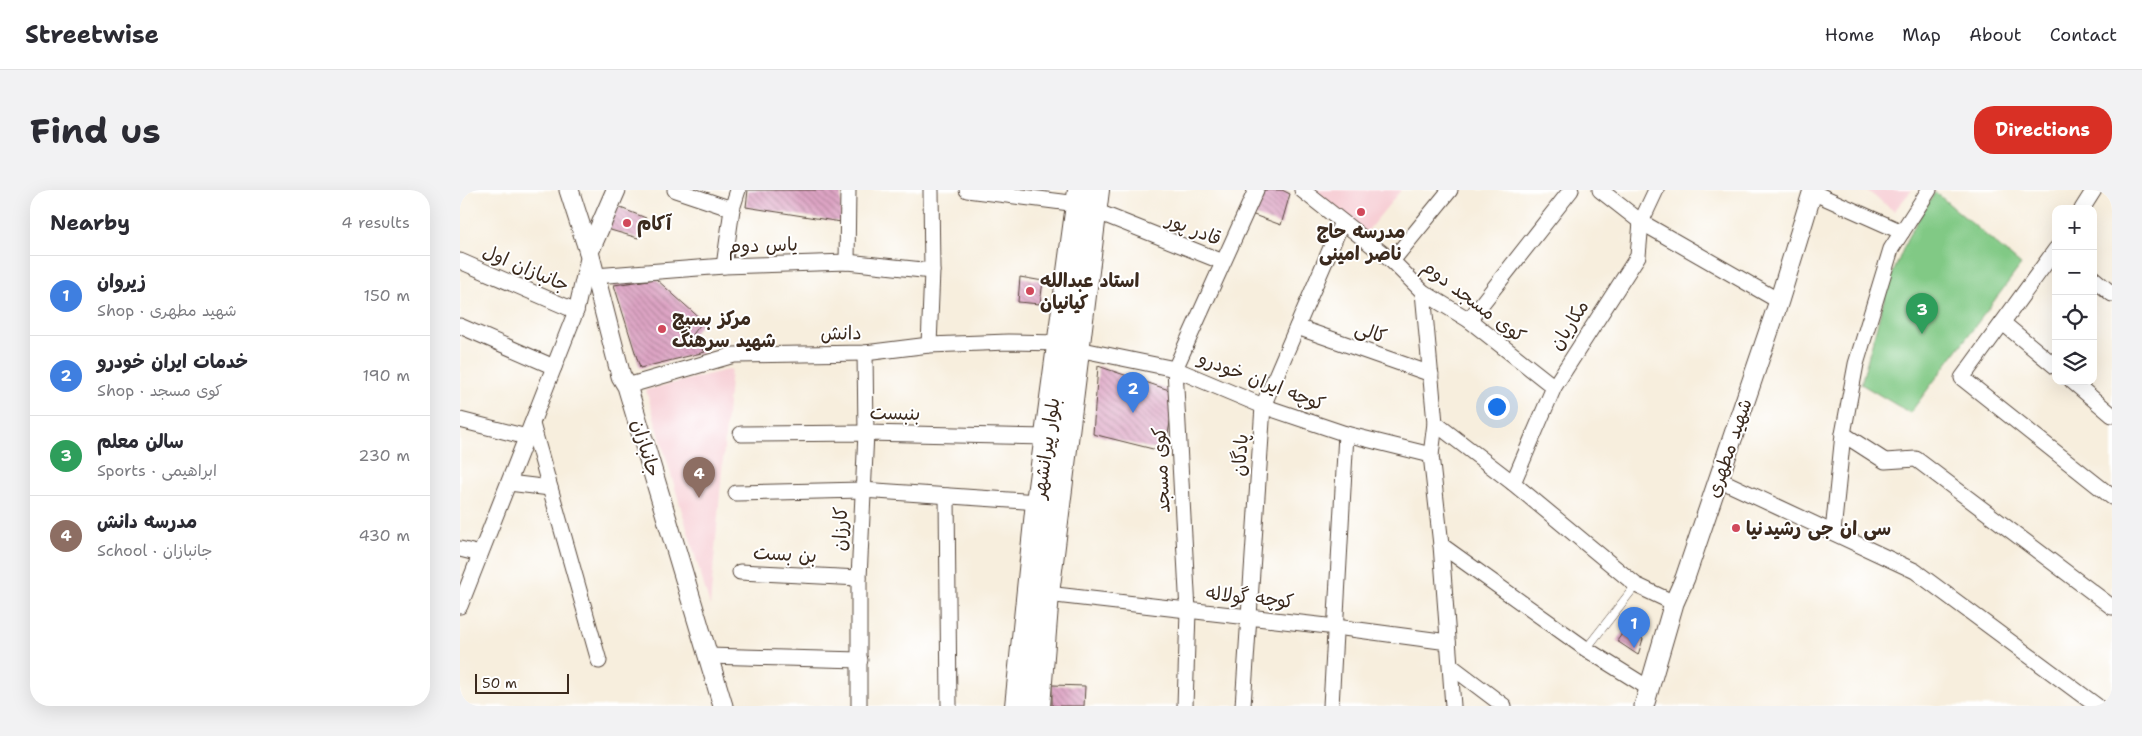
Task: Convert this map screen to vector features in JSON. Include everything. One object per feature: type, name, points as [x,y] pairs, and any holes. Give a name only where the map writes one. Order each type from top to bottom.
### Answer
[{"type":"main road","name":"بلوار پیرانشهر","points":[[1038,706],[1069,346],[1087,198]]},
{"type":"main road","name":"بلوار پیرانشهر","points":[[1017,706],[1038,502],[1048,437],[1069,346]]},
{"type":"street","name":"جانبازان","points":[[569,190],[590,252],[621,376],[627,386],[723,706]]},
{"type":"street","points":[[461,599],[576,311],[590,252],[616,190]]},
{"type":"street","points":[[675,190],[732,209]]},
{"type":"street","points":[[724,266],[732,209],[738,190]]},
{"type":"street","points":[[847,262],[848,190]]},
{"type":"street","points":[[929,346],[932,271],[931,190]]},
{"type":"street","name":"قادر پور","points":[[967,190],[1087,198],[1223,262]]},
{"type":"street","name":"کوی مسجد","points":[[1185,706],[1188,611],[1175,369],[1256,190]]},
{"type":"street","name":"کوی مسجد دوم","points":[[1302,190],[1392,260],[1423,292],[1469,320],[1554,387]]},
{"type":"street","points":[[1392,260],[1450,190]]},
{"type":"street","points":[[1469,320],[1571,190]]},
{"type":"street","points":[[1600,190],[1641,222],[1779,301]]},
{"type":"street","name":"مکاریان","points":[[1513,483],[1554,387],[1638,256],[1641,222],[1656,190]]},
{"type":"street","points":[[1833,532],[1843,434],[1856,364],[1891,249],[1929,190]]},
{"type":"street","points":[[2085,205],[2094,190]]},
{"type":"street","points":[[1813,191],[1902,232]]},
{"type":"street","name":"شهید مطهری","points":[[1647,698],[1674,603],[1685,578],[1779,301],[1813,191]]},
{"type":"street","name":"پادگان","points":[[1242,706],[1264,406],[1342,222]]},
{"type":"street","points":[[2055,250],[2004,323],[1962,378],[2112,497]]},
{"type":"street","name":"جانبازان اول","points":[[460,261],[576,311]]},
{"type":"street","name":"یاس دوم","points":[[595,276],[724,266],[847,262],[932,271]]},
{"type":"street","points":[[2097,281],[2112,294]]},
{"type":"street","points":[[1423,292],[1435,423],[1431,455],[1441,545],[1453,706]]},
{"type":"street","points":[[2004,323],[2052,365]]},
{"type":"street","points":[[460,326],[554,367]]},
{"type":"street","name":"کالی","points":[[1297,327],[1431,374]]},
{"type":"street","name":"دانش","points":[[627,386],[734,355],[865,353],[929,346],[1008,342],[1069,346]]},
{"type":"street","name":"کوچه ایران خودرو","points":[[1069,346],[1175,369],[1264,406],[1346,434],[1431,455]]},
{"type":"street","name":"کارزان","points":[[859,706],[858,578],[866,432],[865,353]]},
{"type":"street","points":[[2077,385],[2112,415]]},
{"type":"street","points":[[460,420],[529,431]]},
{"type":"street","points":[[1435,423],[1513,483],[1636,585],[1674,603]]},
{"type":"street","points":[[529,431],[550,488],[599,661]]},
{"type":"street","name":"بنبست","points":[[741,434],[866,432],[1048,437]]},
{"type":"street","points":[[1332,706],[1346,434]]},
{"type":"street","points":[[1843,434],[1885,461],[1916,459],[2112,606]]},
{"type":"street","points":[[1718,479],[1915,571],[2097,706]]},
{"type":"street","points":[[508,483],[550,488]]},
{"type":"street","points":[[736,494],[862,490],[1038,502]]},
{"type":"street","points":[[947,496],[949,706]]},
{"type":"street","points":[[1441,545],[1586,649],[1647,698]]},
{"type":"street","points":[[460,549],[480,554]]},
{"type":"street","name":"بن بست","points":[[740,572],[858,578]]},
{"type":"street","name":"کوچه گولاله","points":[[1047,594],[1336,627],[1448,642]]},
{"type":"street","points":[[708,656],[860,660]]},
{"type":"street","points":[[1451,666],[1504,706]]},
{"type":"lane","points":[[1586,649],[1636,585]]},
{"type":"shaded area","name":"مدرسه حاج ناصر امینی","points":[[1313,190],[1401,190],[1365,234]]},
{"type":"shaded area","points":[[1866,190],[1912,190],[1894,211]]},
{"type":"shaded area","points":[[731,369],[710,606],[646,390]]},
{"type":"green space","points":[[1935,192],[2021,265],[1910,413],[1861,384],[1888,285],[1909,235]]},
{"type":"building","points":[[748,190],[841,190],[841,222],[746,207]]},
{"type":"building","points":[[1258,190],[1282,190],[1290,194],[1281,225],[1251,214]]},
{"type":"building","name":"آکام","points":[[618,207],[646,218],[638,238],[607,229]]},
{"type":"building","name":"استاد عبدالله کیانیان","points":[[1020,277],[1043,281],[1040,304],[1018,302]]},
{"type":"building","name":"مرکز بسیج شهید سرهنگ","points":[[656,279],[703,321],[691,337],[705,352],[640,368],[614,285]]},
{"type":"building","points":[[1098,366],[1175,392],[1165,452],[1093,434]]},
{"type":"building","points":[[1626,628],[1643,639],[1638,655],[1617,641]]},
{"type":"building","points":[[1052,685],[1085,686],[1084,706],[1052,706]]},
{"type":"place","name":"مدرسه حاج ناصر امینی","points":[[1361,212]]},
{"type":"place","name":"آکام","points":[[627,223]]},
{"type":"place","name":"استاد عبدالله کیانیان","points":[[1030,291]]},
{"type":"place","name":"مرکز بسیج شهید سرهنگ","points":[[662,329]]},
{"type":"place","name":"سالن معلم","points":[[1922,334]]},
{"type":"place","name":"خدمات ایران خودرو","points":[[1133,413]]},
{"type":"place","name":"مدرسه دانش","points":[[699,498]]},
{"type":"place","name":"سی ان جی رشیدنیا","points":[[1736,528]]},
{"type":"place","name":"زیروان","points":[[1634,648]]}]
